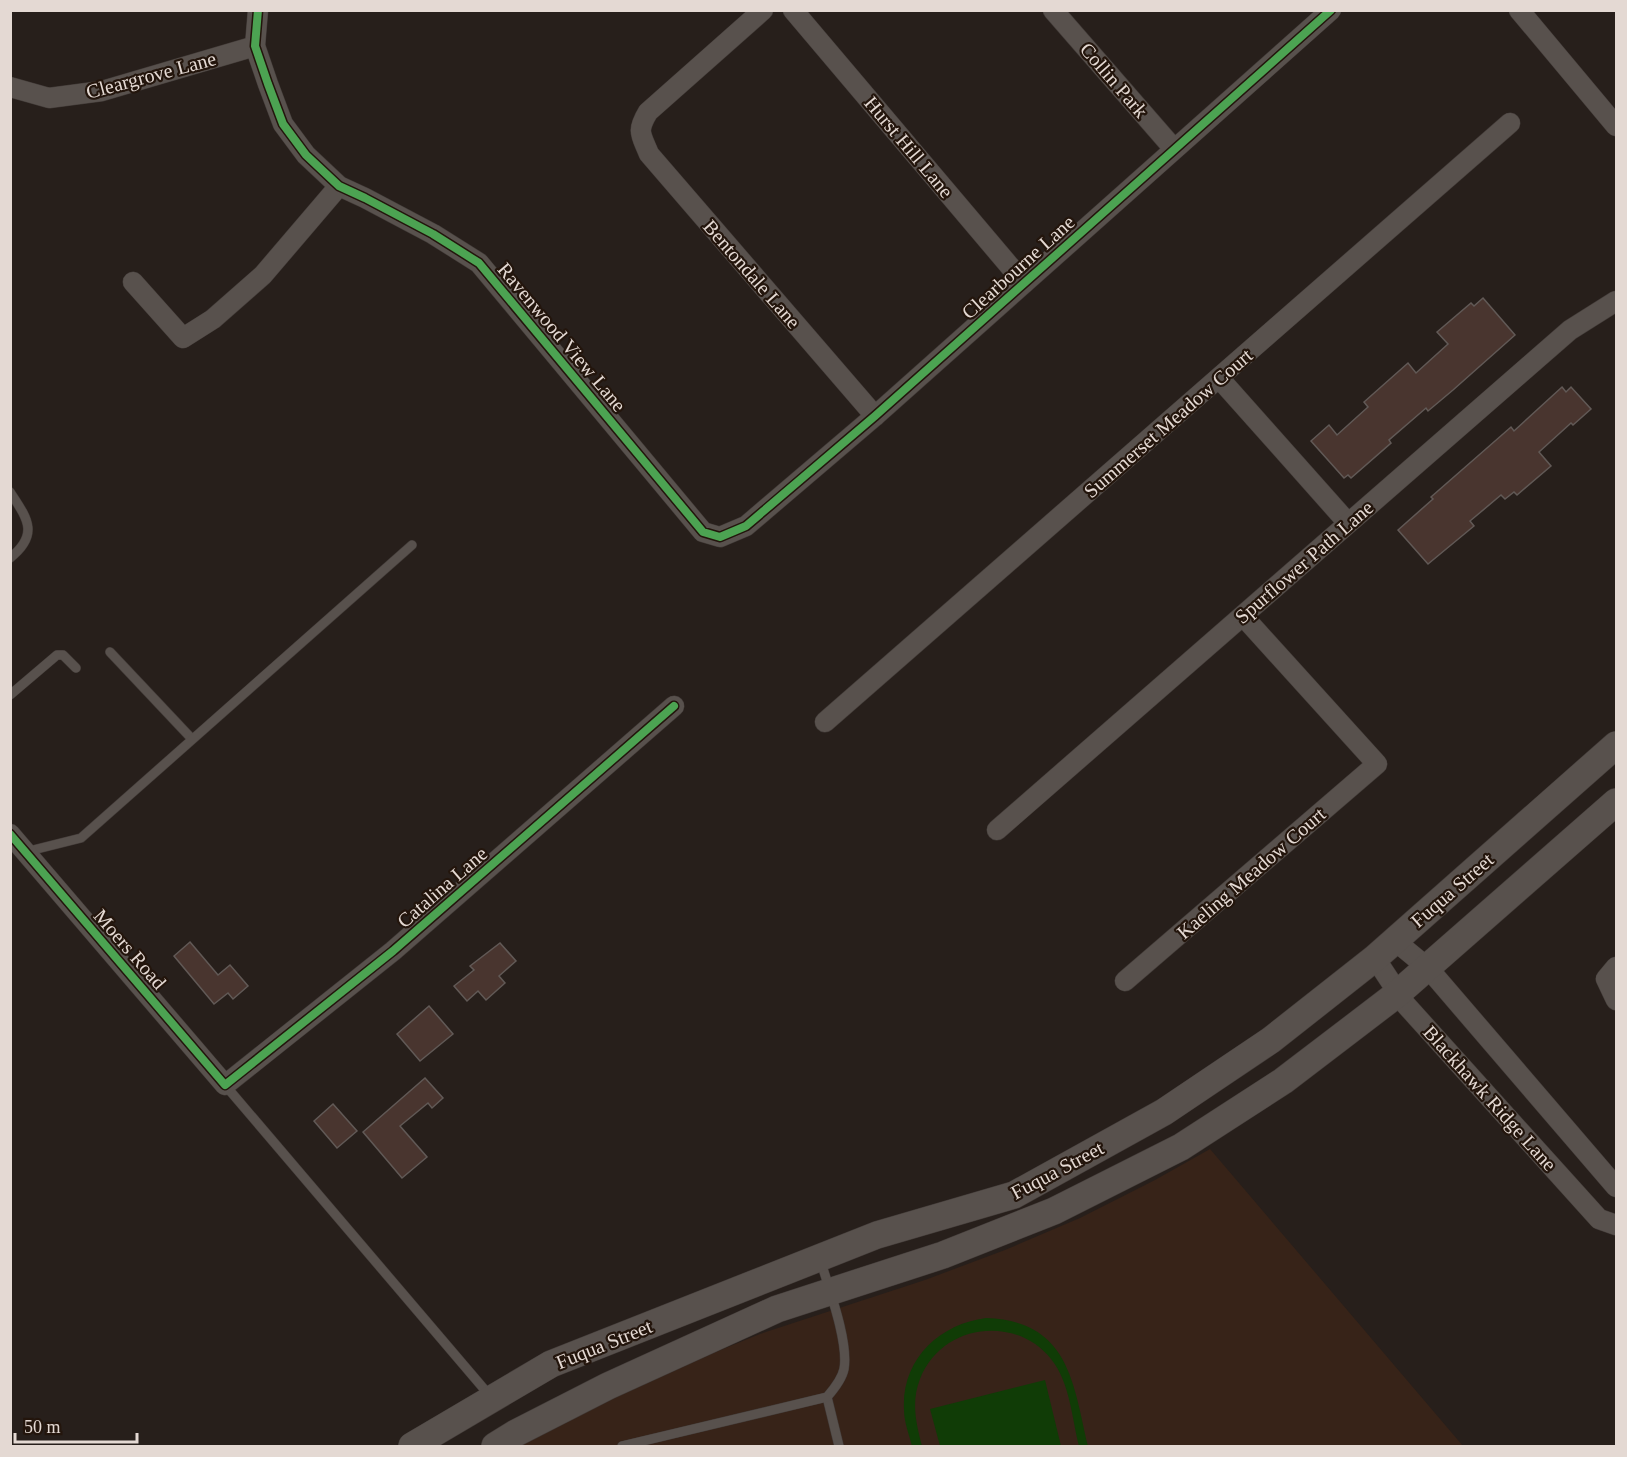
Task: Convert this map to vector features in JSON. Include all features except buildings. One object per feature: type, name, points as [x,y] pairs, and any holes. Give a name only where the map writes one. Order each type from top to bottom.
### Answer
[{"type":"main road","name":"Fuqua Street","points":[[412,1446],[551,1364],[877,1236],[1014,1195],[1164,1112],[1270,1040],[1384,949],[1617,746]]},
{"type":"main road","name":"Fuqua Street","points":[[506,1440],[608,1386],[777,1309],[943,1255],[1054,1211],[1181,1147],[1283,1081],[1397,994],[1617,802]]},
{"type":"main road","points":[[492,1398],[506,1440]]},
{"type":"street","points":[[255,46],[258,10]]},
{"type":"street","name":"Bentondale Lane","points":[[763,10],[648,112],[640,126],[641,135],[649,154],[875,416]]},
{"type":"street","name":"Hurst Hill Lane","points":[[794,10],[1024,283]]},
{"type":"street","name":"Collin Park","points":[[1053,10],[1174,149]]},
{"type":"street","points":[[1518,10],[1617,126]]},
{"type":"street","name":"Clearbourne Lane","points":[[720,537],[746,526],[875,416],[1174,149],[1322,13]]},
{"type":"street","name":"Cleargrove Lane","points":[[10,87],[49,98],[102,91],[255,46]]},
{"type":"street","name":"Ravenwood View Lane","points":[[255,46],[283,124],[306,155],[339,186],[433,234],[479,263],[703,532],[720,537]]},
{"type":"street","name":"Summerset Meadow Court","points":[[825,722],[1510,123]]},
{"type":"street","points":[[133,282],[183,338],[213,319],[263,275],[339,186]]},
{"type":"street","name":"Spurflower Path Lane","points":[[997,830],[1570,330],[1617,301]]},
{"type":"street","points":[[1219,378],[1348,523]]},
{"type":"street","name":"Kaeling Meadow Court","points":[[1125,981],[1377,764],[1243,616]]},
{"type":"street","name":"Catalina Lane","points":[[225,1085],[393,951],[674,706]]},
{"type":"street","name":"Moers Road","points":[[10,834],[225,1085]]},
{"type":"street","name":"Blackhawk Ridge Lane","points":[[1384,949],[1428,968],[1617,1187]]},
{"type":"street","name":"Blackhawk Ridge Lane","points":[[1384,949],[1397,994],[1599,1219],[1617,1225]]},
{"type":"street","points":[[1611,973],[1617,999]]},
{"type":"lane","points":[[10,492],[28,520],[28,538],[19,551],[10,558]]},
{"type":"lane","points":[[26,852],[81,838],[412,545]]},
{"type":"lane","points":[[110,652],[192,740]]},
{"type":"lane","points":[[10,695],[57,655],[63,655],[76,668]]},
{"type":"lane","points":[[225,1085],[492,1398]]},
{"type":"lane","points":[[622,1446],[828,1397],[844,1370],[845,1351],[819,1258]]},
{"type":"lane","points":[[828,1397],[839,1446]]},
{"type":"shaded area","points":[[1210,1149],[1463,1446],[520,1446],[578,1413],[669,1371],[760,1334],[925,1280],[1005,1250],[1080,1218]]},
{"type":"green space","points":[[986,1318],[1014,1322],[1035,1330],[1051,1343],[1071,1378],[1088,1446],[1079,1446],[1070,1401],[1062,1378],[1051,1359],[1036,1345],[1018,1335],[999,1331],[980,1332],[961,1337],[944,1346],[930,1361],[920,1379],[915,1404],[916,1421],[922,1446],[912,1446],[904,1414],[905,1392],[916,1360],[926,1348],[953,1328]]},
{"type":"green space","points":[[1045,1380],[1061,1446],[940,1446],[930,1409]]},
{"type":"cycle path","points":[[258,10],[255,46],[283,124],[306,155],[339,186],[433,234],[479,263],[703,532],[720,537],[746,526],[875,416],[1331,10]]},
{"type":"cycle path","points":[[10,834],[225,1085],[393,951],[674,706]]}]
